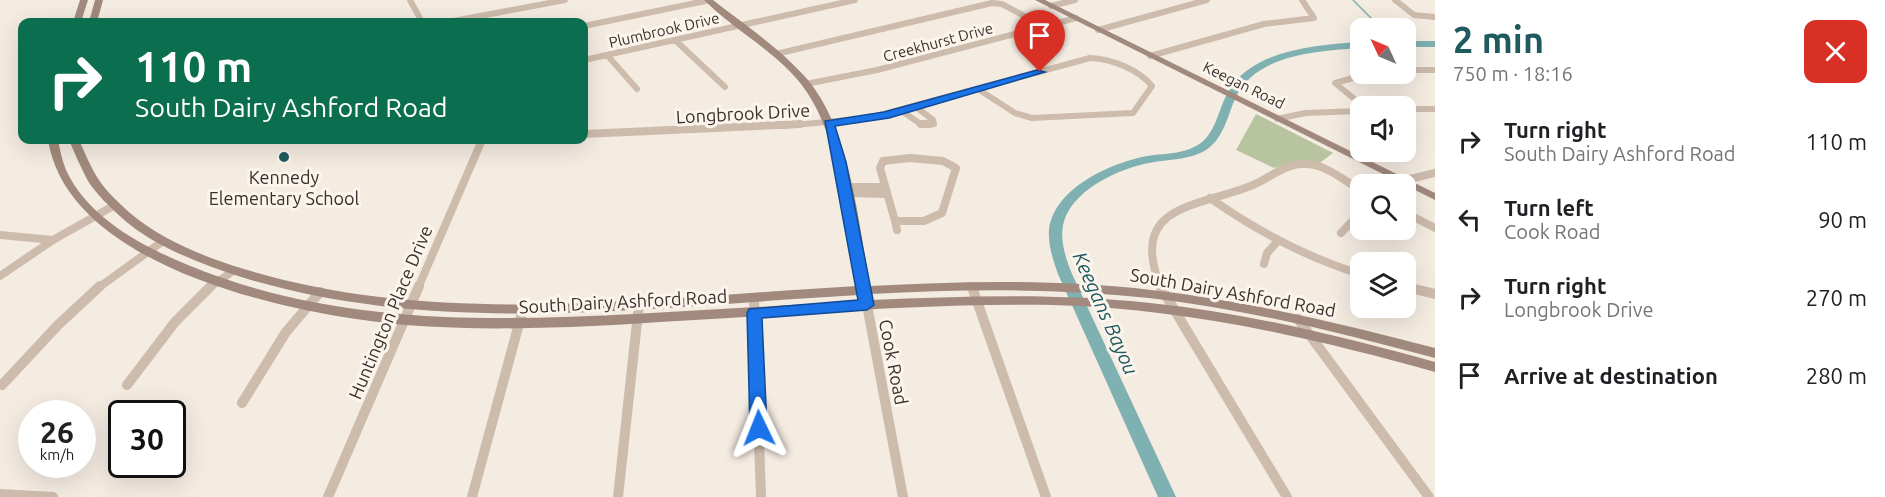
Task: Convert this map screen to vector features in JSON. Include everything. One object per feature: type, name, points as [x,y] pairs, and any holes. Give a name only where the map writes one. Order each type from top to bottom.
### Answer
[{"type":"main road","points":[[79,18],[84,0]]},
{"type":"main road","points":[[94,18],[99,0]]},
{"type":"main road","name":"Cook Road","points":[[709,0],[776,54],[806,84],[829,123],[845,190],[866,299]]},
{"type":"main road","name":"Keegan Road","points":[[1039,0],[1388,174]]},
{"type":"main road","name":"South Dairy Ashford Road","points":[[54,144],[60,166],[68,181],[86,206],[114,231],[146,251],[216,281],[307,307],[464,324],[519,324],[754,313],[972,287],[1089,288],[1163,294],[1298,319],[1435,353]]},
{"type":"main road","name":"South Dairy Ashford Road","points":[[76,144],[88,174],[115,205],[163,241],[233,271],[320,292],[412,306],[524,309],[754,299],[1094,303],[1174,309],[1309,334],[1435,367]]},
{"type":"main road","name":"Keegan Road","points":[[1416,188],[1435,197]]},
{"type":"street","points":[[420,18],[410,1],[422,0]]},
{"type":"street","points":[[469,18],[565,0]]},
{"type":"street","points":[[588,25],[709,0]]},
{"type":"street","name":"Plumbrook Drive","points":[[588,59],[855,0]]},
{"type":"street","points":[[1051,6],[1075,0]]},
{"type":"street","points":[[1098,30],[1207,0]]},
{"type":"street","points":[[1150,56],[1264,24],[1314,18],[1302,0]]},
{"type":"street","points":[[1395,0],[1414,15],[1435,17]]},
{"type":"street","points":[[776,54],[992,3],[1002,4],[1045,27]]},
{"type":"street","name":"Creekhurst Drive","points":[[806,84],[877,70],[1076,18]]},
{"type":"street","points":[[675,40],[724,87]]},
{"type":"street","points":[[607,55],[637,89]]},
{"type":"street","name":"Longbrook Drive","points":[[588,134],[829,123],[902,111],[978,89],[1082,60],[1099,57],[1151,82],[1150,89],[1133,113],[1032,118],[1015,113],[978,89]]},
{"type":"street","points":[[1416,70],[1435,70]]},
{"type":"street","points":[[1350,78],[1335,83],[1351,96]]},
{"type":"street","points":[[902,111],[922,125],[934,124],[933,120],[916,107]]},
{"type":"street","points":[[1416,109],[1435,109]]},
{"type":"street","points":[[1277,119],[1305,113],[1350,111]]},
{"type":"street","name":"Huntington Place Drive","points":[[328,497],[480,144]]},
{"type":"street","points":[[894,221],[924,221],[942,213],[956,168],[953,163],[942,159],[886,160],[880,168],[894,221],[897,230]]},
{"type":"street","points":[[1287,497],[1163,294],[1153,274],[1148,255],[1154,232],[1170,215],[1185,206],[1254,185],[1286,166],[1306,164],[1316,166],[1350,185]]},
{"type":"street","points":[[1416,178],[1435,173]]},
{"type":"street","points":[[845,190],[886,190]]},
{"type":"street","points":[[1210,198],[1276,243],[1318,261],[1350,271]]},
{"type":"street","points":[[0,276],[53,240],[115,205]]},
{"type":"street","points":[[1416,218],[1435,228]]},
{"type":"street","points":[[1341,233],[1350,224]]},
{"type":"street","points":[[0,235],[53,240]]},
{"type":"street","points":[[2,385],[71,311],[146,251],[163,241]]},
{"type":"street","points":[[1264,264],[1267,253],[1276,243]]},
{"type":"street","points":[[127,385],[181,316],[216,281],[233,271]]},
{"type":"street","points":[[972,287],[1046,497]]},
{"type":"street","points":[[1416,289],[1435,294]]},
{"type":"street","points":[[242,403],[286,332],[320,292]]},
{"type":"street","points":[[754,299],[761,497]]},
{"type":"street","name":"Cook Road","points":[[866,299],[903,497]]},
{"type":"street","points":[[618,497],[639,304]]},
{"type":"street","points":[[472,497],[524,309]]},
{"type":"street","points":[[1298,319],[1430,497]]},
{"type":"street","points":[[0,494],[53,497]]},
{"type":"green space","points":[[1256,114],[1333,153],[1317,165],[1297,162],[1274,168],[1236,150]]},
{"type":"waterway","points":[[1353,0],[1371,18]]},
{"type":"waterway","name":"Keegans Bayou","points":[[1416,44],[1435,44]]},
{"type":"waterway","name":"Keegans Bayou","points":[[1167,497],[1065,274],[1056,243],[1058,220],[1071,199],[1102,176],[1137,162],[1192,152],[1207,144],[1218,130],[1235,88],[1258,68],[1292,54],[1350,46]]},
{"type":"place","name":"Kennedy Elementary School","points":[[284,157]]},
{"type":"route","points":[[759,428],[754,313],[867,305],[840,162],[829,123],[902,111],[1040,72]]}]
